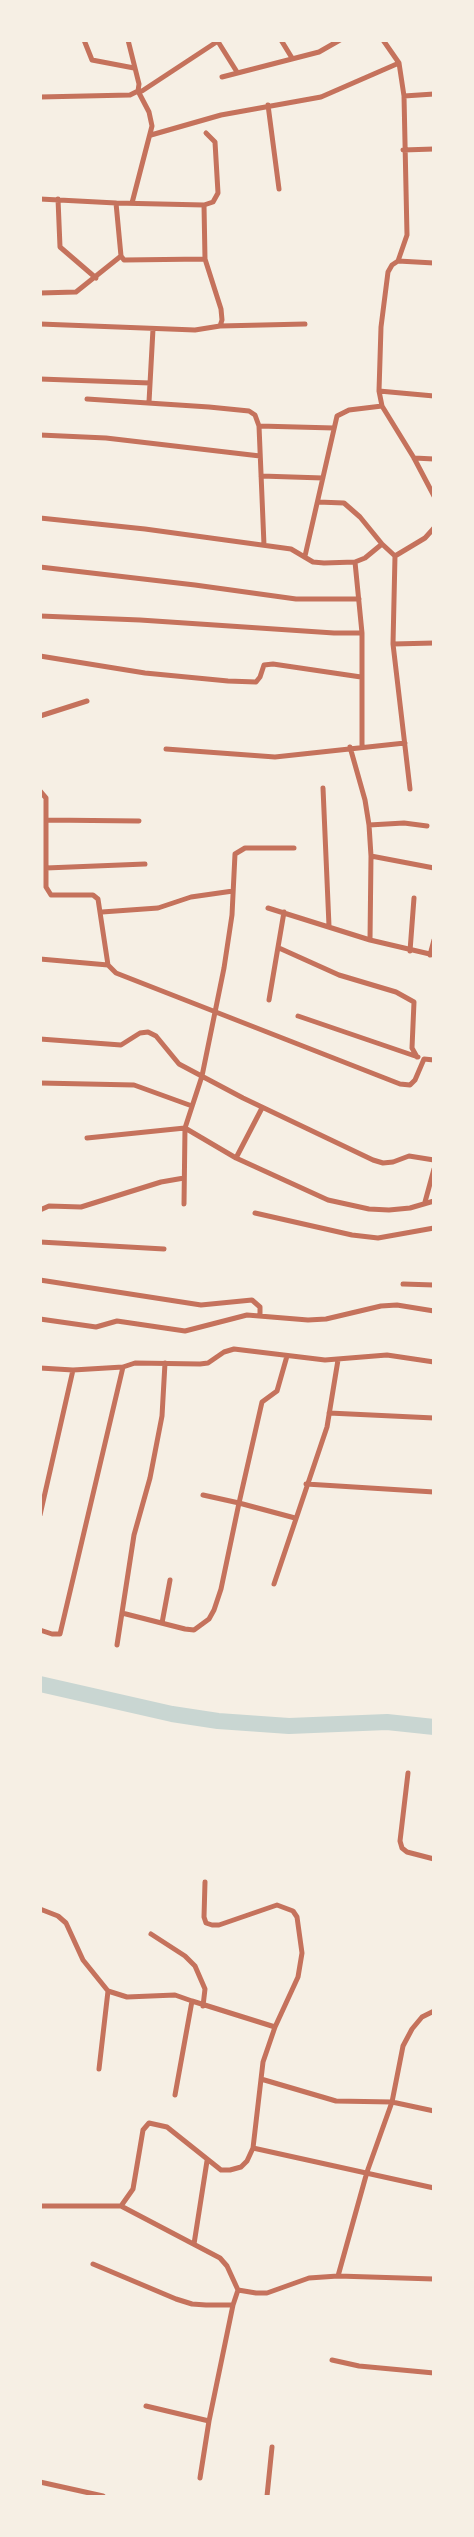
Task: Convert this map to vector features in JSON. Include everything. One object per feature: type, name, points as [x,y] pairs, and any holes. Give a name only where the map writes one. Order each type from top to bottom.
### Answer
[{"type":"street","points":[[84,40],[92,60],[134,68]]},
{"type":"street","points":[[128,40],[139,84],[138,91],[149,112],[151,135],[132,203]]},
{"type":"street","points":[[281,40],[292,58]]},
{"type":"street","points":[[383,40],[399,63],[404,96],[407,235],[398,261],[388,272],[381,327],[379,391],[382,406],[434,496]]},
{"type":"street","points":[[40,97],[130,95],[142,91],[218,41],[237,72]]},
{"type":"street","points":[[222,77],[319,52],[339,41]]},
{"type":"street","points":[[151,135],[221,115],[321,97],[399,63]]},
{"type":"street","points":[[404,96],[434,94]]},
{"type":"street","points":[[268,105],[279,189]]},
{"type":"street","points":[[40,199],[204,205],[213,202],[218,192],[215,142],[206,133]]},
{"type":"street","points":[[404,150],[434,149]]},
{"type":"street","points":[[58,199],[60,247],[96,278]]},
{"type":"street","points":[[116,203],[121,256],[124,260],[206,259]]},
{"type":"street","points":[[204,205],[206,259],[221,309],[220,326]]},
{"type":"street","points":[[40,292],[76,292],[121,256]]},
{"type":"street","points":[[398,261],[434,263]]},
{"type":"street","points":[[40,324],[195,330],[220,326],[306,324]]},
{"type":"street","points":[[149,402],[153,329]]},
{"type":"street","points":[[40,379],[150,383]]},
{"type":"street","points":[[379,391],[434,396]]},
{"type":"street","points":[[87,399],[249,411],[255,415],[259,426],[264,545]]},
{"type":"street","points":[[305,556],[334,422],[339,414],[349,410],[382,406]]},
{"type":"street","points":[[259,426],[334,428]]},
{"type":"street","points":[[40,435],[172,445],[260,456]]},
{"type":"street","points":[[414,458],[434,459]]},
{"type":"street","points":[[261,476],[323,478]]},
{"type":"street","points":[[318,502],[344,503],[360,517],[395,556],[393,644],[410,789]]},
{"type":"street","points":[[40,518],[146,529],[291,549],[313,562],[324,563],[355,562],[365,558],[382,544]]},
{"type":"street","points":[[395,556],[425,538],[434,528]]},
{"type":"street","points":[[355,562],[362,633],[362,746]]},
{"type":"street","points":[[40,567],[296,599],[359,599]]},
{"type":"street","points":[[40,616],[362,633]]},
{"type":"street","points":[[393,644],[434,643]]},
{"type":"street","points":[[40,656],[145,673],[228,681],[256,682],[264,665],[273,664],[361,677]]},
{"type":"street","points":[[40,716],[87,700]]},
{"type":"street","points":[[166,749],[275,757],[405,742]]},
{"type":"street","points":[[350,747],[365,800],[369,825],[372,856],[370,940]]},
{"type":"street","points":[[323,788],[329,926]]},
{"type":"street","points":[[40,791],[46,798],[46,887],[51,895],[93,895],[98,898],[102,912],[108,965],[116,973],[400,1084],[410,1085],[415,1080],[424,1059]]},
{"type":"street","points":[[46,820],[139,821]]},
{"type":"street","points":[[369,825],[404,823],[427,826]]},
{"type":"street","points":[[184,1204],[185,1128],[202,1076],[224,968],[235,854],[239,849],[294,848]]},
{"type":"street","points":[[372,856],[434,868]]},
{"type":"street","points":[[46,868],[145,864]]},
{"type":"street","points":[[102,912],[158,908],[191,897],[233,891]]},
{"type":"street","points":[[410,951],[414,898]]},
{"type":"street","points":[[268,908],[410,951],[432,955],[434,940]]},
{"type":"street","points":[[269,1000],[284,912]]},
{"type":"street","points":[[279,948],[339,975],[396,992],[414,1002],[412,1048],[417,1056]]},
{"type":"street","points":[[40,959],[108,965]]},
{"type":"street","points":[[298,1016],[424,1059],[434,1060]]},
{"type":"street","points":[[40,1039],[121,1045],[140,1033],[148,1032],[156,1036],[179,1064],[262,1108],[383,1163],[409,1156],[434,1160]]},
{"type":"street","points":[[40,1083],[134,1085],[192,1106]]},
{"type":"street","points":[[236,1158],[262,1108]]},
{"type":"street","points":[[87,1138],[185,1128],[236,1158],[328,1200],[369,1209],[389,1210],[410,1208],[434,1201]]},
{"type":"street","points":[[425,1202],[434,1169]]},
{"type":"street","points":[[40,1210],[50,1206],[81,1207],[162,1182],[184,1178]]},
{"type":"street","points":[[255,1213],[352,1235],[378,1238],[434,1228]]},
{"type":"street","points":[[40,1242],[164,1249]]},
{"type":"street","points":[[40,1280],[201,1305],[252,1300],[260,1307],[260,1316]]},
{"type":"street","points":[[403,1284],[434,1285]]},
{"type":"street","points":[[40,1319],[96,1327],[117,1321],[185,1331],[234,1317],[326,1319],[381,1306],[397,1305],[434,1311]]},
{"type":"street","points":[[40,1368],[73,1370],[123,1367],[135,1364],[208,1362],[234,1349],[339,1360],[387,1354],[434,1362]]},
{"type":"street","points":[[122,1613],[194,1630],[209,1619],[221,1589],[262,1402],[277,1391],[287,1356]]},
{"type":"street","points":[[274,1584],[306,1484],[323,1440],[339,1360]]},
{"type":"street","points":[[117,1645],[134,1535],[150,1478],[162,1416],[165,1363]]},
{"type":"street","points":[[40,1630],[60,1634],[123,1367]]},
{"type":"street","points":[[40,1515],[73,1370]]},
{"type":"street","points":[[329,1413],[434,1418]]},
{"type":"street","points":[[306,1484],[434,1492]]},
{"type":"street","points":[[203,1495],[295,1518]]},
{"type":"street","points":[[162,1623],[170,1580]]},
{"type":"street","points":[[408,1773],[400,1841],[402,1848],[407,1852],[434,1859]]},
{"type":"street","points":[[121,2206],[133,2189],[143,2130],[149,2123],[167,2127],[221,2170],[241,2167],[247,2161],[253,2148],[263,2062],[275,2027],[298,1977],[302,1953],[297,1917],[293,1911],[277,1905],[219,1926],[212,1926],[206,1923],[204,1917],[205,1882]]},
{"type":"street","points":[[40,1909],[58,1916],[66,1923],[78,1952],[108,1991],[127,1997],[175,1995],[203,2006],[275,2027]]},
{"type":"street","points":[[151,1934],[185,1956],[195,1966],[205,1989],[203,2006]]},
{"type":"street","points":[[99,2069],[108,1991]]},
{"type":"street","points":[[175,2095],[192,2001]]},
{"type":"street","points":[[338,2276],[367,2172],[392,2102],[404,2046],[412,2029],[422,2017],[434,2011]]},
{"type":"street","points":[[261,2079],[336,2101],[392,2102],[434,2111]]},
{"type":"street","points":[[253,2148],[434,2188]]},
{"type":"street","points":[[194,2244],[207,2161]]},
{"type":"street","points":[[40,2206],[121,2206],[220,2258],[227,2266],[238,2290],[209,2421],[200,2478]]},
{"type":"street","points":[[93,2264],[192,2304],[233,2305]]},
{"type":"street","points":[[238,2290],[256,2294],[267,2293],[300,2279],[338,2276],[434,2279]]},
{"type":"street","points":[[332,2360],[359,2366],[434,2373]]},
{"type":"street","points":[[146,2406],[209,2421]]},
{"type":"street","points":[[267,2496],[272,2447]]},
{"type":"street","points":[[40,2482],[103,2496]]},
{"type":"street","points":[[66,2488],[66,2496]]},
{"type":"waterway","points":[[40,1684],[172,1714],[218,1721],[289,1726],[387,1722],[434,1727]]}]
